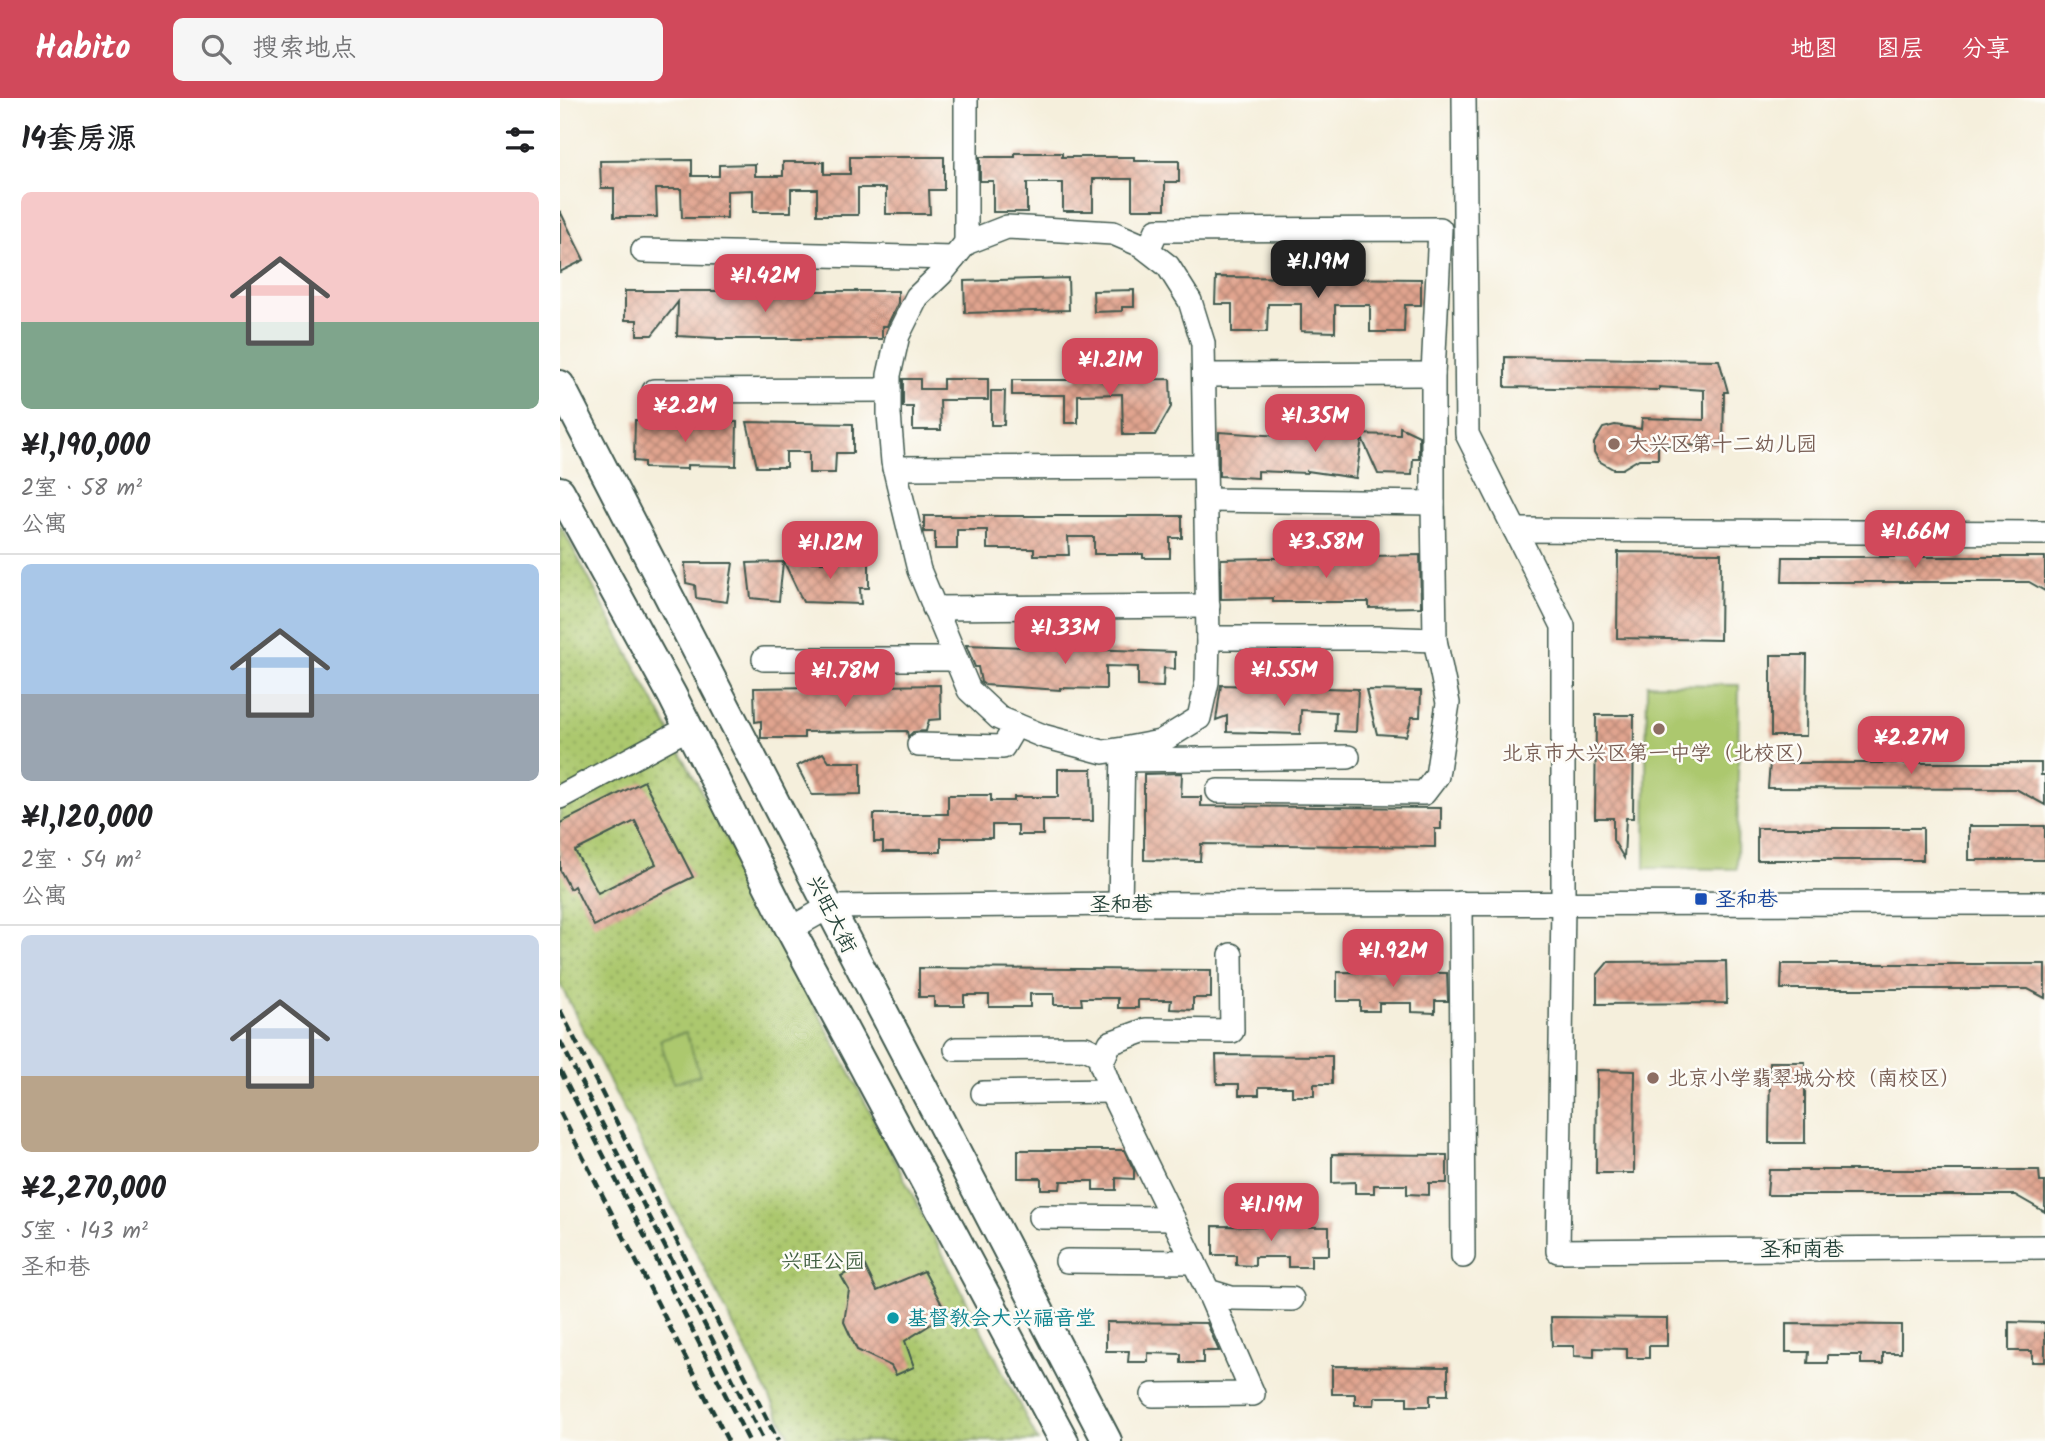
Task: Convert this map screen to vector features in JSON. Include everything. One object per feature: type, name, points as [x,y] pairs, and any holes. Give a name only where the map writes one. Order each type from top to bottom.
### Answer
[{"type":"main road","name":"兴旺大街","points":[[560,385],[828,907],[1107,1441]]},
{"type":"main road","name":"兴旺大街","points":[[560,491],[1064,1441]]},
{"type":"street","points":[[960,250],[966,98]]},
{"type":"street","points":[[1464,98],[1467,434],[1563,626],[1563,904]]},
{"type":"street","points":[[1123,755],[1160,742],[1199,718],[1207,682],[1203,343],[1190,301],[1168,265],[1141,244],[1113,233],[1007,227],[960,250],[917,297],[898,335],[889,375],[894,468],[919,570],[969,690],[999,718],[1043,736],[1103,752],[1123,755],[1348,757]]},
{"type":"street","points":[[1148,250],[1157,230],[1440,229],[1433,374],[1435,640],[1448,703],[1437,776],[1424,793],[1218,791]]},
{"type":"street","points":[[643,251],[960,250]]},
{"type":"street","points":[[1203,375],[1433,374]]},
{"type":"street","points":[[654,391],[889,390]]},
{"type":"street","points":[[894,468],[1205,467]]},
{"type":"street","points":[[1206,500],[1433,503]]},
{"type":"street","points":[[1515,530],[2045,533]]},
{"type":"street","points":[[934,608],[1208,606]]},
{"type":"street","points":[[1208,638],[1435,640]]},
{"type":"street","points":[[764,659],[955,659]]},
{"type":"street","points":[[919,745],[1003,747],[1016,724]]},
{"type":"street","points":[[560,797],[688,728]]},
{"type":"street","points":[[1120,904],[1123,755]]},
{"type":"street","points":[[1461,903],[1463,1256]]},
{"type":"street","name":"圣和巷","points":[[790,929],[828,907],[2045,903]]},
{"type":"street","name":"圣和南巷","points":[[1563,904],[1558,1251],[2045,1247]]},
{"type":"street","points":[[1153,1395],[1253,1394],[1208,1291],[1111,1091],[1101,1064],[1110,1043],[1146,1030],[1232,1031],[1231,955]]},
{"type":"street","points":[[956,1049],[1086,1048],[1104,1057]]},
{"type":"street","points":[[983,1093],[1111,1091]]},
{"type":"street","points":[[1040,1217],[1173,1218]]},
{"type":"street","points":[[1067,1261],[1194,1262]]},
{"type":"street","points":[[1208,1291],[1231,1298],[1292,1299]]},
{"type":"green space","name":"兴旺公园","points":[[560,524],[859,1090],[1038,1441],[792,1441],[560,984]]},
{"type":"green space","points":[[1647,684],[1739,685],[1737,869],[1645,868]]},
{"type":"green space","points":[[686,1032],[700,1075],[674,1083],[660,1040]]},
{"type":"building","points":[[1015,153],[1062,153],[1062,157],[1134,157],[1134,161],[1179,161],[1179,182],[1165,182],[1165,209],[1132,209],[1132,179],[1093,179],[1093,211],[1063,211],[1063,183],[1027,183],[1027,212],[993,212],[993,181],[980,181],[980,157],[1015,157]]},
{"type":"building","points":[[850,157],[944,157],[944,190],[929,190],[930,214],[886,214],[886,188],[858,188],[858,215],[817,215],[817,189],[791,189],[791,212],[753,212],[753,190],[727,191],[727,218],[682,218],[681,189],[656,189],[657,217],[614,217],[614,188],[601,188],[600,161],[692,160],[692,176],[719,176],[719,165],[755,164],[755,176],[783,176],[783,162],[824,162],[824,174],[850,174]]},
{"type":"building","points":[[560,211],[584,260],[560,272]]},
{"type":"building","points":[[1216,277],[1421,279],[1421,305],[1405,305],[1404,332],[1370,332],[1370,305],[1335,305],[1335,332],[1301,331],[1301,304],[1268,304],[1267,332],[1232,332],[1232,304],[1215,304]]},
{"type":"building","points":[[1068,278],[1069,310],[965,313],[964,281]]},
{"type":"building","points":[[1134,290],[1134,307],[1122,307],[1122,311],[1094,312],[1093,291]]},
{"type":"building","points":[[625,291],[898,291],[898,303],[887,326],[882,326],[882,339],[716,339],[677,336],[678,302],[652,335],[637,335],[637,320],[625,320]]},
{"type":"building","points":[[1505,357],[1719,360],[1728,392],[1724,392],[1723,446],[1658,445],[1658,459],[1639,459],[1622,469],[1613,469],[1599,461],[1594,452],[1594,443],[1603,428],[1615,425],[1641,429],[1642,418],[1704,420],[1704,390],[1659,387],[1659,390],[1505,387]]},
{"type":"building","points":[[1128,375],[1128,380],[1170,379],[1171,407],[1155,435],[1123,435],[1122,394],[1078,395],[1078,423],[1065,423],[1065,395],[1012,395],[1012,380],[1077,380],[1077,376]]},
{"type":"building","points":[[903,379],[920,379],[920,389],[943,389],[943,379],[988,379],[988,400],[940,400],[941,430],[913,430],[913,407],[903,407]]},
{"type":"building","points":[[991,391],[1005,391],[1004,425],[991,425]]},
{"type":"building","points":[[635,420],[737,422],[736,466],[644,468],[644,462],[634,461]]},
{"type":"building","points":[[747,422],[853,424],[853,453],[836,453],[835,473],[809,473],[809,452],[786,452],[786,467],[757,467]]},
{"type":"building","points":[[1400,427],[1419,436],[1419,459],[1413,459],[1412,475],[1378,474],[1362,438],[1356,478],[1307,471],[1258,471],[1258,478],[1219,476],[1219,432],[1295,437],[1295,433],[1400,435]]},
{"type":"building","points":[[924,516],[1182,516],[1182,538],[1170,538],[1170,558],[1143,558],[1143,554],[1094,554],[1094,537],[1068,537],[1069,555],[1034,555],[1034,549],[987,549],[987,530],[957,530],[957,549],[935,549],[935,532],[924,532]]},
{"type":"building","points":[[1618,552],[1721,553],[1720,640],[1617,638]]},
{"type":"building","points":[[1420,555],[1421,607],[1369,608],[1369,602],[1273,602],[1273,598],[1221,599],[1221,559]]},
{"type":"building","points":[[1783,557],[2045,557],[2045,591],[2029,582],[1782,582]]},
{"type":"building","points":[[783,562],[779,601],[751,598],[747,563]]},
{"type":"building","points":[[784,562],[869,562],[869,588],[860,588],[861,604],[803,602]]},
{"type":"building","points":[[685,563],[733,563],[727,602],[696,598],[695,585],[686,583]]},
{"type":"building","points":[[966,645],[1175,652],[1175,669],[1164,668],[1163,687],[1138,686],[1138,667],[1106,666],[1106,689],[1060,690],[985,685],[981,682],[978,667],[975,667]]},
{"type":"building","points":[[1771,655],[1807,655],[1806,736],[1771,736]]},
{"type":"building","points":[[940,685],[941,719],[929,720],[926,731],[913,732],[908,737],[907,731],[804,732],[804,738],[761,738],[761,721],[755,722],[754,688]]},
{"type":"building","points":[[1221,685],[1358,689],[1356,732],[1335,731],[1336,712],[1301,710],[1300,734],[1227,732],[1227,716],[1216,720]]},
{"type":"building","points":[[1366,690],[1421,691],[1420,717],[1412,717],[1406,736],[1377,734]]},
{"type":"building","points":[[1596,715],[1634,715],[1633,818],[1626,818],[1624,858],[1613,840],[1613,818],[1595,818]]},
{"type":"building","points":[[823,753],[829,762],[861,762],[861,794],[812,795],[797,766]]},
{"type":"building","points":[[1770,763],[2041,763],[2041,775],[2045,775],[2045,805],[2016,789],[1768,788]]},
{"type":"building","points":[[1058,769],[1092,769],[1093,821],[1043,821],[1043,835],[1018,835],[1018,825],[992,825],[992,838],[941,838],[941,852],[883,852],[883,842],[874,842],[874,814],[948,814],[948,795],[991,795],[991,801],[1014,801],[1014,797],[1058,797]]},
{"type":"building","points":[[1182,773],[1181,797],[1201,797],[1201,806],[1441,808],[1441,829],[1435,829],[1435,847],[1201,844],[1200,861],[1144,860],[1144,774]]},
{"type":"building","points":[[644,781],[693,877],[594,926],[574,886],[570,889],[560,870],[560,823]],"holes":[[[635,821],[656,864],[598,893],[575,851]]]},
{"type":"building","points":[[1969,826],[2045,826],[2045,860],[1969,860]]},
{"type":"building","points":[[1757,828],[1923,828],[1923,860],[1757,860]]},
{"type":"building","points":[[1726,961],[1727,1003],[1597,1004],[1597,975],[1608,962]]},
{"type":"building","points":[[1782,964],[2045,964],[2045,998],[2028,989],[1781,989]]},
{"type":"building","points":[[919,968],[1211,970],[1211,998],[1193,998],[1193,1010],[1170,1009],[1171,1000],[1138,1000],[1138,1008],[1118,1008],[1118,998],[1081,998],[1082,1005],[1054,1005],[1054,994],[1030,994],[1030,1007],[989,1007],[989,995],[964,995],[964,1006],[934,1006],[934,997],[919,997]]},
{"type":"building","points":[[1337,972],[1447,973],[1448,1001],[1435,1001],[1435,1013],[1412,1012],[1412,1003],[1379,1003],[1379,1011],[1360,1011],[1360,1001],[1337,1001]]},
{"type":"building","points":[[1216,1055],[1332,1056],[1332,1084],[1314,1084],[1314,1096],[1292,1096],[1292,1087],[1259,1087],[1259,1095],[1239,1095],[1239,1084],[1217,1084]]},
{"type":"building","points":[[1770,1062],[1805,1062],[1805,1143],[1769,1143]]},
{"type":"building","points":[[1597,1070],[1635,1071],[1634,1173],[1596,1173]]},
{"type":"building","points":[[1018,1150],[1124,1150],[1134,1170],[1134,1179],[1116,1178],[1116,1190],[1093,1190],[1093,1181],[1061,1181],[1060,1189],[1041,1189],[1041,1178],[1018,1178]]},
{"type":"building","points":[[1332,1154],[1447,1155],[1447,1183],[1429,1183],[1429,1195],[1407,1194],[1407,1185],[1374,1185],[1374,1193],[1355,1193],[1355,1182],[1332,1183]]},
{"type":"building","points":[[1769,1170],[2039,1170],[2040,1182],[2045,1182],[2045,1212],[2015,1195],[1767,1195]]},
{"type":"building","points":[[1213,1226],[1329,1227],[1329,1255],[1311,1255],[1311,1267],[1288,1267],[1288,1257],[1255,1257],[1255,1266],[1236,1265],[1236,1255],[1213,1255]]},
{"type":"building","name":"基督教会大兴福音堂","points":[[864,1264],[877,1291],[924,1271],[947,1314],[905,1341],[914,1367],[896,1375],[891,1366],[857,1350],[844,1322],[849,1290],[841,1276]]},
{"type":"building","points":[[1551,1317],[1667,1318],[1667,1346],[1649,1346],[1649,1358],[1627,1358],[1627,1349],[1594,1348],[1594,1357],[1574,1356],[1574,1346],[1552,1346]]},
{"type":"building","points":[[1106,1322],[1207,1323],[1219,1351],[1203,1351],[1203,1363],[1181,1363],[1181,1354],[1148,1353],[1148,1362],[1128,1362],[1129,1351],[1106,1351]]},
{"type":"building","points":[[2009,1322],[2045,1323],[2045,1362],[2032,1362],[2032,1351],[2009,1351]]},
{"type":"building","points":[[1786,1324],[1901,1325],[1901,1353],[1883,1353],[1883,1364],[1861,1364],[1861,1355],[1828,1355],[1828,1363],[1808,1363],[1809,1352],[1786,1352]]},
{"type":"building","points":[[1332,1366],[1448,1367],[1448,1395],[1430,1395],[1430,1406],[1407,1406],[1407,1397],[1375,1397],[1374,1405],[1355,1405],[1355,1394],[1332,1394]]},
{"type":"railway","points":[[560,1010],[778,1441]]},
{"type":"railway","points":[[560,1041],[764,1441]]},
{"type":"railway","points":[[560,1070],[749,1441]]},
{"type":"railway","points":[[560,1112],[728,1441]]},
{"type":"place","name":"大兴区第十二幼儿园","points":[[1614,444]]},
{"type":"place","name":"北京市大兴区第一中学（北校区）","points":[[1659,729]]},
{"type":"place","name":"圣和巷","points":[[1701,899]]},
{"type":"place","name":"北京小学翡翠城分校（南校区）","points":[[1653,1078]]},
{"type":"place","name":"基督教会大兴福音堂","points":[[893,1318]]}]
